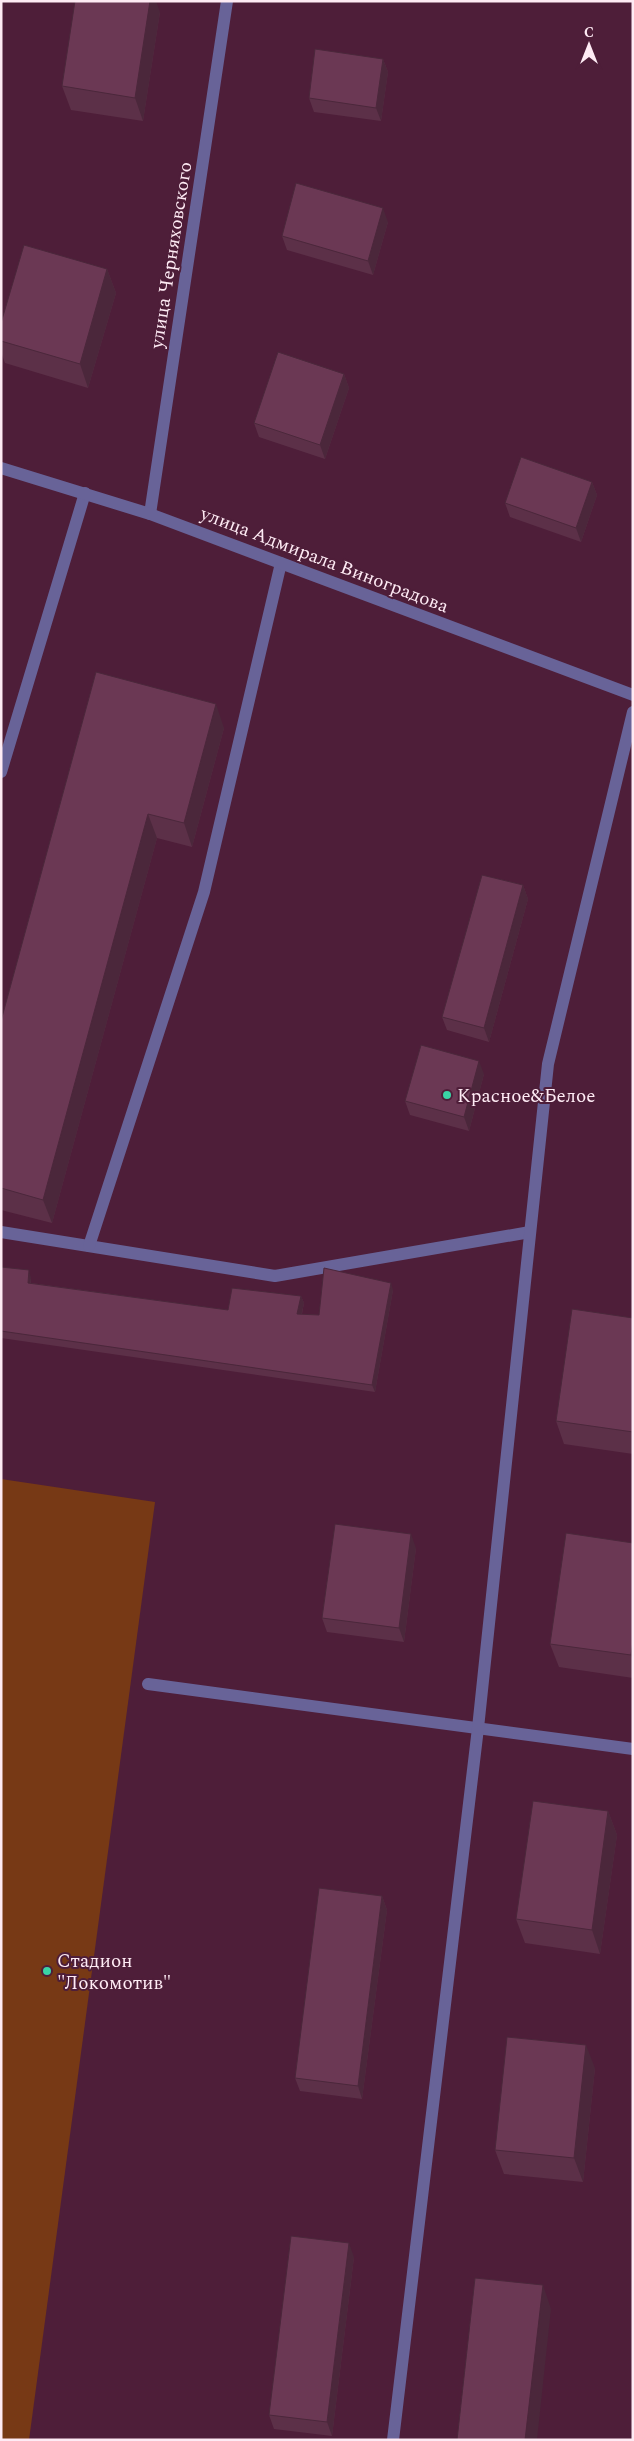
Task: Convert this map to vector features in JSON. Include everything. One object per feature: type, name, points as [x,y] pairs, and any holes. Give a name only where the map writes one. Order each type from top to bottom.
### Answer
[{"type":"street","name":"улица Черняховского","points":[[150,514],[227,1]]},
{"type":"street","name":"улица Адмирала Виноградова","points":[[1,468],[150,514],[633,695]]},
{"type":"street","points":[[1,772],[85,493]]},
{"type":"street","points":[[90,1246],[204,892],[281,563]]},
{"type":"street","points":[[393,2440],[478,1728],[548,1064],[633,712]]},
{"type":"street","points":[[1,1232],[275,1276],[530,1232]]},
{"type":"street","points":[[148,1684],[633,1749]]},
{"type":"shaded area","name":"Стадион \"Локомотив\"","points":[[1,1479],[155,1502],[29,2440],[1,2440]]},
{"type":"building","points":[[75,1],[150,1],[135,98],[62,86]]},
{"type":"building","points":[[315,49],[383,59],[376,108],[309,98]]},
{"type":"building","points":[[296,183],[383,208],[368,261],[282,236]]},
{"type":"building","points":[[24,245],[107,269],[80,364],[1,341],[1,323]]},
{"type":"building","points":[[278,352],[344,374],[320,445],[254,423]]},
{"type":"building","points":[[521,457],[592,482],[576,528],[505,503]]},
{"type":"building","points":[[96,672],[216,704],[184,823],[148,814],[43,1200],[1,1188],[1,1021]]},
{"type":"building","points":[[482,875],[523,885],[484,1028],[442,1017]]},
{"type":"building","name":"Красное&Белое","points":[[421,1045],[479,1061],[464,1117],[405,1101]]},
{"type":"building","points":[[1,1267],[29,1270],[28,1283],[228,1310],[232,1288],[301,1296],[297,1314],[319,1315],[324,1268],[391,1283],[372,1385],[1,1331]]},
{"type":"building","points":[[572,1309],[633,1318],[633,1432],[556,1421]]},
{"type":"building","points":[[335,1524],[411,1534],[399,1628],[322,1618]]},
{"type":"building","points":[[566,1533],[633,1543],[633,1641],[631,1655],[550,1644]]},
{"type":"building","points":[[533,1801],[608,1811],[592,1930],[516,1919]]},
{"type":"building","points":[[319,1888],[382,1896],[358,2086],[295,2078]]},
{"type":"building","points":[[507,2037],[586,2045],[574,2158],[495,2150]]},
{"type":"building","points":[[291,2236],[349,2243],[327,2422],[269,2415]]},
{"type":"building","points":[[475,2278],[543,2285],[525,2440],[457,2440]]},
{"type":"place","name":"Красное&Белое","points":[[447,1095]]},
{"type":"place","name":"Стадион \"Локомотив\"","points":[[47,1971]]}]
